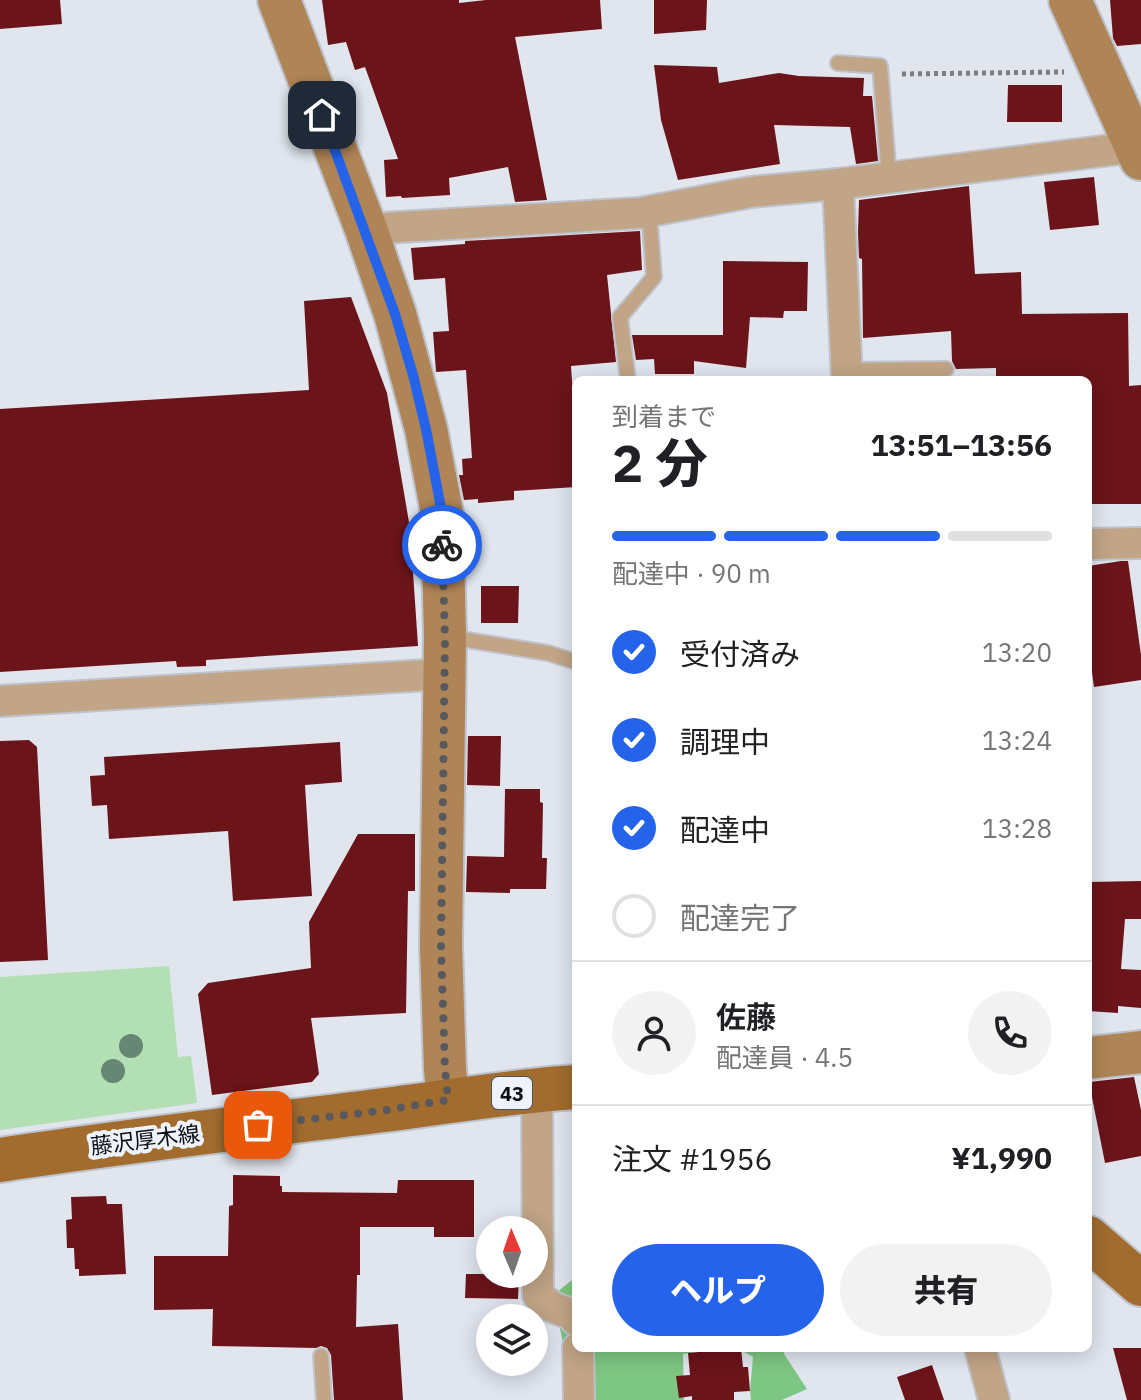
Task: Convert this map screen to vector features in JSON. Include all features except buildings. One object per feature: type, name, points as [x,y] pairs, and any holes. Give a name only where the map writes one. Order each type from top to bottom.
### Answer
[{"type":"main road","name":"藤沢厚木線","points":[[0,1160],[448,1100],[556,1089]]},
{"type":"main road","points":[[1092,1241],[1141,1284]]},
{"type":"street","points":[[279,0],[395,314],[426,429],[442,513],[445,655],[441,946],[448,1100]]},
{"type":"street","points":[[366,229],[649,211],[751,192],[1138,153],[1070,0]]},
{"type":"street","points":[[838,184],[847,375]]},
{"type":"street","points":[[1092,544],[1141,543]]},
{"type":"street","points":[[0,701],[445,655]]},
{"type":"street","points":[[1092,1058],[1141,1052]]},
{"type":"street","points":[[556,1089],[538,1295],[552,1307],[572,1315]]},
{"type":"street","points":[[578,1352],[579,1400]]},
{"type":"street","points":[[981,1352],[994,1400]]},
{"type":"lane","points":[[838,63],[880,66],[889,178]]},
{"type":"lane","points":[[627,376],[620,317],[654,277],[649,211]]},
{"type":"lane","points":[[847,375],[946,369]]},
{"type":"lane","points":[[445,655],[548,653],[572,661]]},
{"type":"lane","points":[[321,1356],[324,1400]]},
{"type":"path","points":[[881,75],[1102,72]]},
{"type":"green space","points":[[169,966],[178,1057],[191,1056],[197,1103],[0,1130],[0,977]]},
{"type":"green space","points":[[572,1280],[572,1352],[695,1352],[683,1354],[684,1400],[575,1400],[553,1295]]},
{"type":"green space","points":[[744,1352],[784,1352],[807,1389],[782,1400],[751,1400],[753,1357]]},
{"type":"way so far","points":[[258,1125],[448,1100],[441,946],[445,636],[442,545]]},
{"type":"route","points":[[322,115],[366,229],[413,375],[442,513],[442,545]]}]
